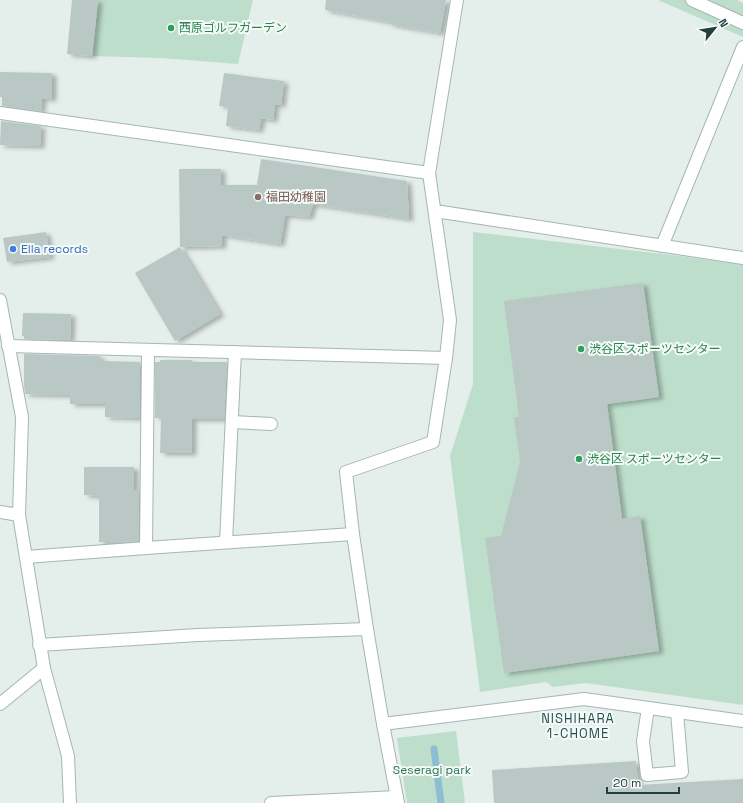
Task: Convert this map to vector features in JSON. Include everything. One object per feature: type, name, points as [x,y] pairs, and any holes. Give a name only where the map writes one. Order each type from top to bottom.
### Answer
[{"type":"street","points":[[271,803],[398,800],[383,724],[367,629],[346,472],[433,442],[446,358],[450,320],[429,173],[457,0]]},
{"type":"street","points":[[692,0],[743,23]]},
{"type":"street","points":[[662,246],[743,47]]},
{"type":"street","points":[[0,112],[429,173]]},
{"type":"street","points":[[435,211],[743,258]]},
{"type":"street","points":[[0,300],[22,416],[19,515],[39,645],[68,756],[70,803]]},
{"type":"street","points":[[8,346],[446,358]]},
{"type":"street","points":[[146,548],[148,350]]},
{"type":"street","points":[[226,542],[235,352]]},
{"type":"street","points":[[232,422],[271,424]]},
{"type":"street","points":[[0,512],[19,515]]},
{"type":"street","points":[[26,558],[226,542],[354,534]]},
{"type":"street","points":[[39,645],[198,635],[367,629]]},
{"type":"street","points":[[0,704],[44,668]]},
{"type":"street","points":[[383,724],[584,699],[743,721]]},
{"type":"street","points":[[648,708],[643,741],[647,776],[682,772],[677,712]]},
{"type":"green space","name":"西原ゴルフガーデン","points":[[98,0],[253,0],[238,64],[161,58],[92,56]]},
{"type":"green space","points":[[658,0],[737,0],[743,3],[743,37]]},
{"type":"green space","name":"渋谷区スポーツセンター","points":[[473,232],[680,256],[743,265],[743,705],[586,683],[553,687],[546,682],[480,692],[450,456],[473,384]]},
{"type":"green space","name":"Seseragi park","points":[[456,731],[465,803],[407,803],[397,738]]},
{"type":"building","points":[[72,0],[98,0],[92,56],[67,54]]},
{"type":"building","points":[[326,0],[446,0],[440,33],[325,10]]},
{"type":"building","points":[[0,72],[52,73],[52,99],[42,98],[41,111],[2,106],[2,97],[0,97]]},
{"type":"building","points":[[224,73],[284,81],[281,105],[275,104],[273,120],[261,118],[259,130],[226,126],[228,107],[219,106]]},
{"type":"building","points":[[1,121],[41,126],[40,146],[0,145]]},
{"type":"building","points":[[261,159],[407,181],[409,219],[313,204],[309,217],[285,215],[280,244],[222,235],[222,246],[180,247],[179,169],[221,169],[221,185],[257,185]]},
{"type":"building","points":[[46,232],[50,257],[7,262],[3,238]]},
{"type":"building","points":[[180,247],[220,314],[175,341],[135,273]]},
{"type":"building","points":[[643,283],[659,397],[607,404],[622,519],[640,516],[659,651],[504,673],[485,538],[501,536],[520,462],[514,417],[519,417],[504,301]]},
{"type":"building","points":[[23,313],[71,314],[70,340],[24,339],[24,336],[22,336]]},
{"type":"building","points":[[24,354],[100,356],[100,361],[140,362],[140,418],[105,417],[105,404],[70,404],[70,395],[25,394]]},
{"type":"building","points":[[160,360],[227,362],[224,419],[192,419],[192,453],[160,453],[161,418],[155,418],[155,362],[160,362]]},
{"type":"building","points":[[84,467],[134,467],[134,490],[139,490],[139,541],[99,542],[99,496],[84,495]]},
{"type":"building","points":[[636,761],[638,785],[743,779],[743,803],[494,803],[492,770]]},
{"type":"waterway","points":[[434,749],[441,803]]},
{"type":"place","name":"西原ゴルフガーデン","points":[[171,28]]},
{"type":"place","name":"福田幼稚園","points":[[258,197]]},
{"type":"place","name":"Ella records","points":[[13,249]]},
{"type":"place","name":"渋谷区スポーツセンター","points":[[581,349]]},
{"type":"place","name":"渋谷区 スポーツセンター","points":[[579,459]]},
{"type":"district","name":"NISHIHARA 1-CHOME","points":[[578,726]]}]
